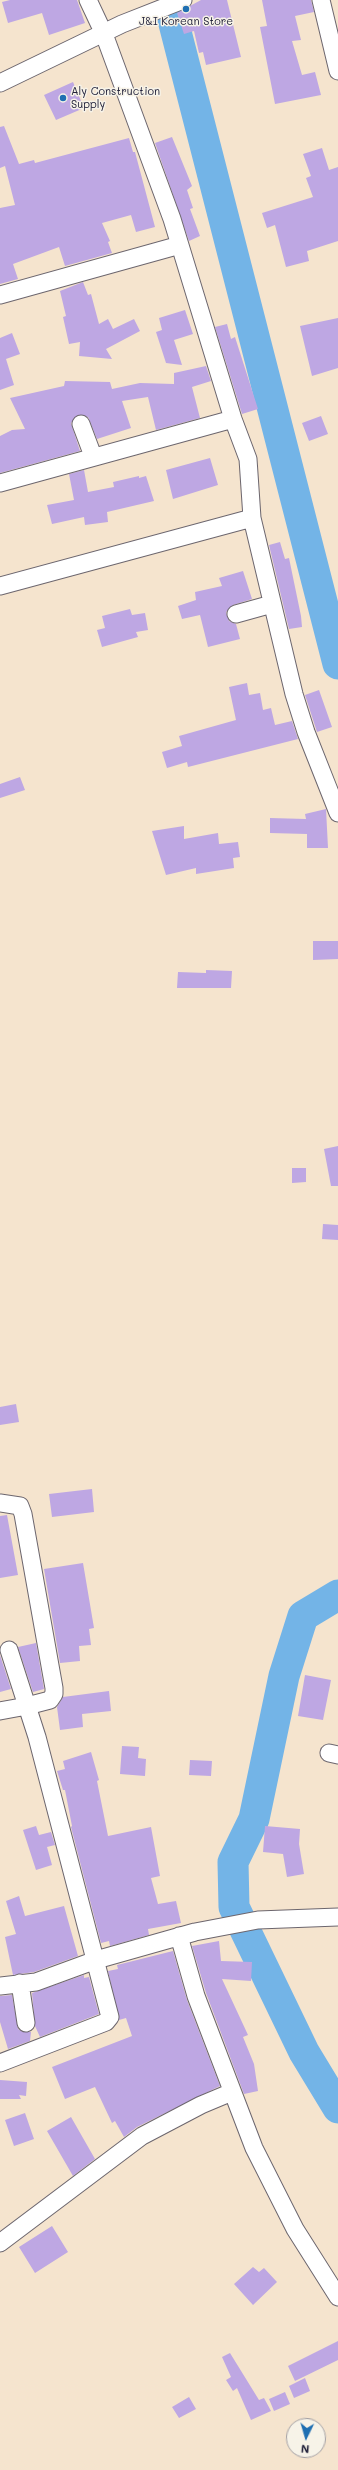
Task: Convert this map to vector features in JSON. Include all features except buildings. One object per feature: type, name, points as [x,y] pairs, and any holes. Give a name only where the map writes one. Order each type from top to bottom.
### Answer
[{"type":"street","points":[[88,0],[104,34],[180,245],[233,419],[248,459],[252,518],[272,604],[306,732],[338,813]]},
{"type":"street","points":[[0,83],[122,24],[183,0]]},
{"type":"street","points":[[320,0],[338,71]]},
{"type":"street","points":[[0,295],[180,245]]},
{"type":"street","points":[[0,483],[92,456],[233,419]]},
{"type":"street","points":[[81,424],[92,456]]},
{"type":"street","points":[[0,586],[252,518]]},
{"type":"street","points":[[236,614],[272,604]]},
{"type":"street","points":[[0,1503],[20,1506],[23,1514],[54,1688],[54,1694],[50,1700],[0,1711]]},
{"type":"street","points":[[0,2063],[109,2020],[96,1960],[38,1736],[10,1650]]},
{"type":"street","points":[[0,1986],[36,1982],[54,1977],[96,1960],[187,1934],[258,1920],[338,1917]]},
{"type":"street","points":[[187,1934],[196,1996],[232,2092],[270,2184],[295,2229],[338,2297]]},
{"type":"street","points":[[20,1983],[26,2023]]},
{"type":"street","points":[[0,2242],[142,2136],[201,2105],[232,2092]]},
{"type":"waterway","points":[[173,20],[338,664]]},
{"type":"waterway","points":[[338,1595],[303,1616],[284,1676],[254,1819],[233,1862],[234,1907],[304,2052],[338,2108]]},
{"type":"place","name":"J&I Korean Store","points":[[186,9]]},
{"type":"place","name":"Aly Construction Supply","points":[[63,98]]}]
